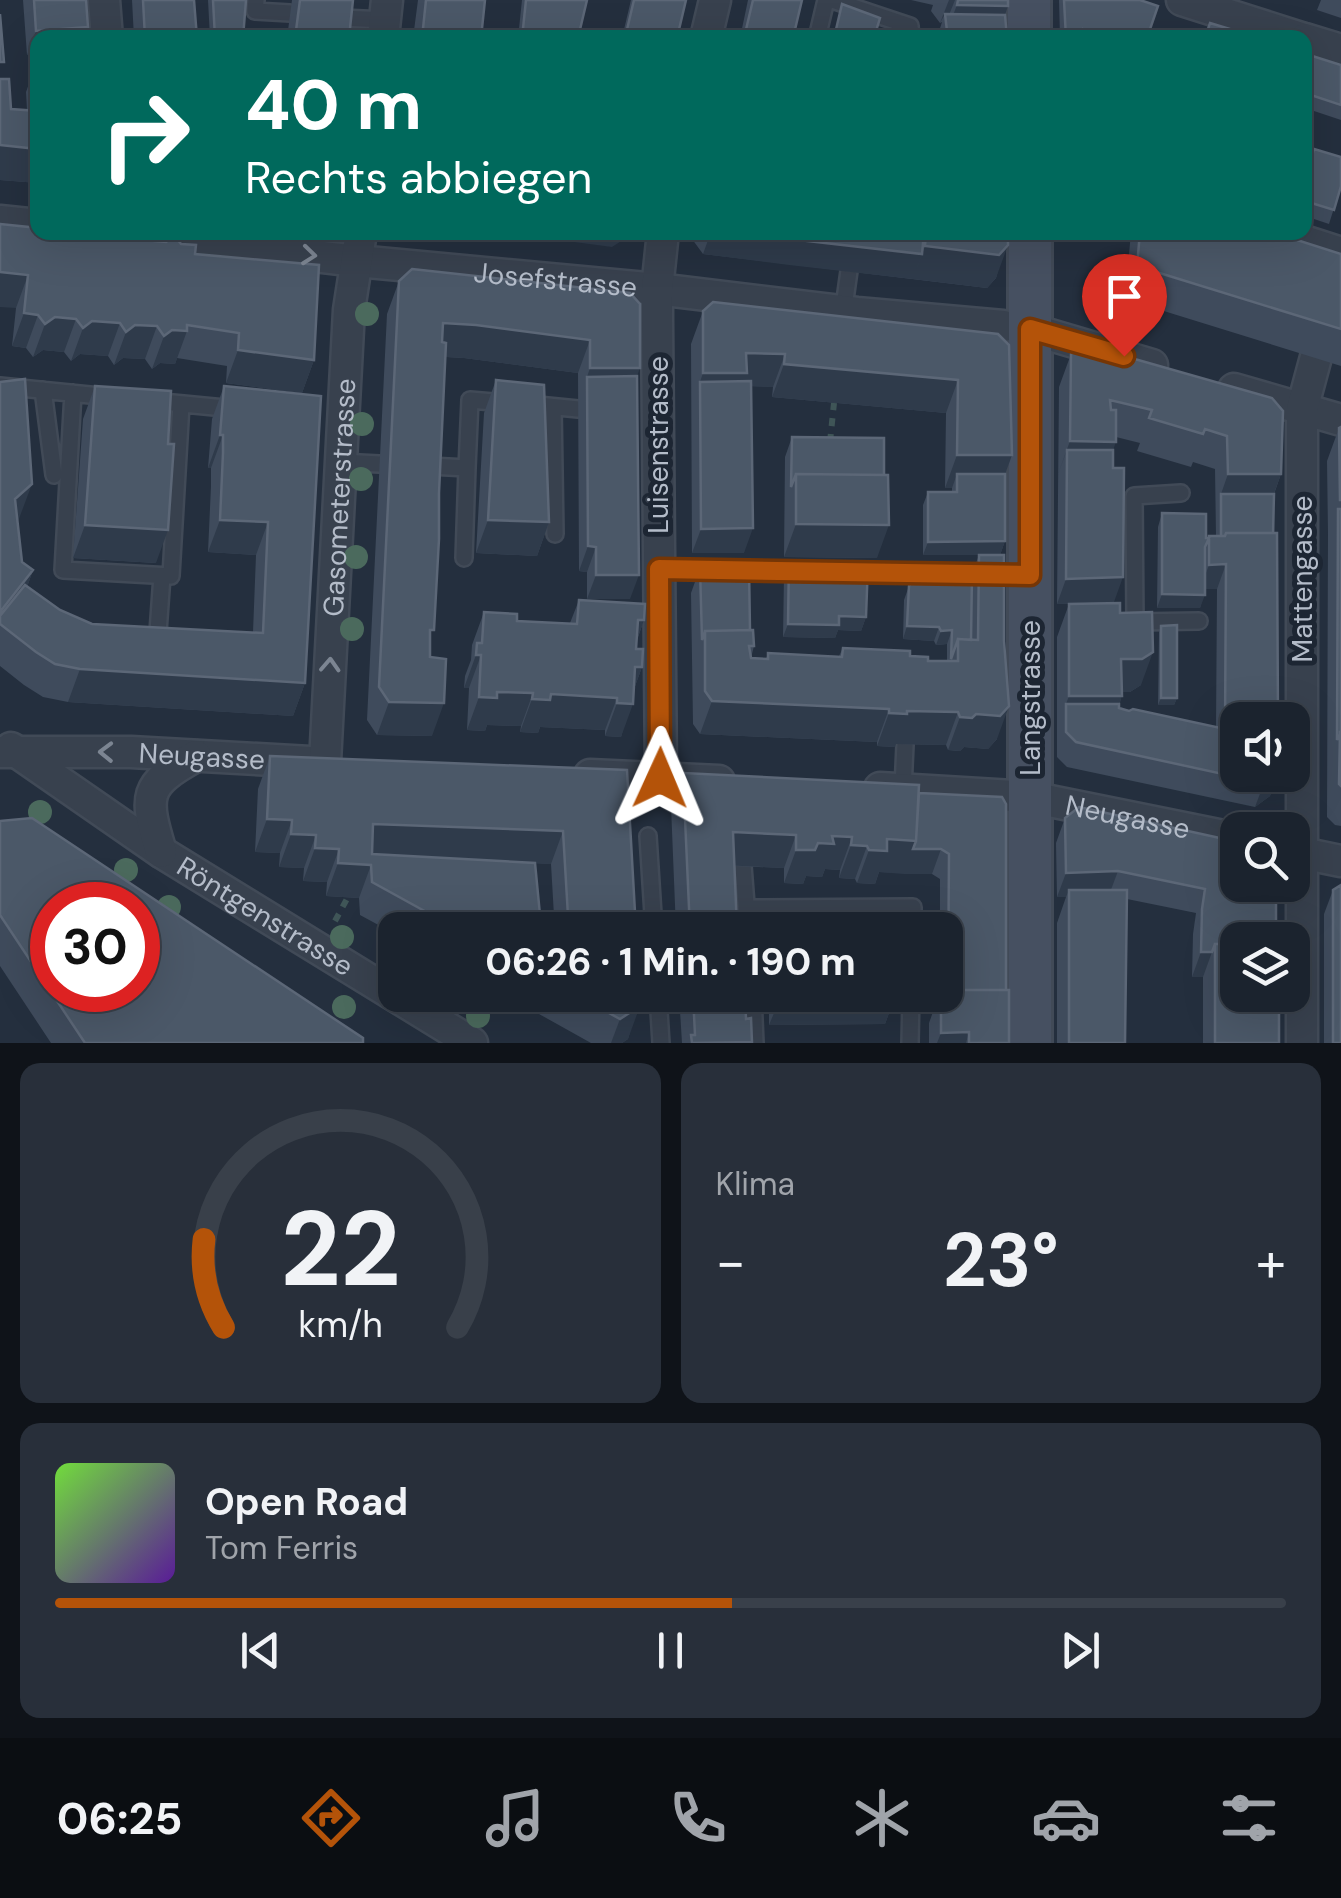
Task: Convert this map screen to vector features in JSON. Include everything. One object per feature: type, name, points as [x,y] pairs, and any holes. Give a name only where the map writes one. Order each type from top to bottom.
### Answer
[{"type":"street","points":[[104,0],[106,30]]},
{"type":"street","points":[[708,30],[715,0]]},
{"type":"street","points":[[1029,0],[1029,30]]},
{"type":"street","points":[[1182,0],[1278,30]]},
{"type":"street","points":[[1312,41],[1341,50]]},
{"type":"street","points":[[0,221],[30,224]]},
{"type":"street","name":"Josefstrasse","points":[[240,240],[359,247],[848,318],[1016,328],[1341,420]]},
{"type":"street","name":"Luisenstrasse","points":[[660,778],[659,569],[651,409],[663,240]]},
{"type":"street","name":"Langstrasse","points":[[1029,240],[1016,328],[1030,575],[1037,622],[1030,797],[1030,1043]]},
{"type":"street","points":[[1301,240],[1341,253]]},
{"type":"street","name":"Gasometerstrasse","points":[[325,762],[341,462],[333,418],[359,247]]},
{"type":"street","name":"Mattengasse","points":[[1301,812],[1312,689],[1302,409],[1316,357]]},
{"type":"street","name":"Neugasse","points":[[5,748],[360,764]]},
{"type":"street","name":"Röntgenstrasse","points":[[5,748],[161,852],[472,1043]]},
{"type":"street","name":"Röntgenstrasse","points":[[161,852],[150,802],[155,784],[196,756]]},
{"type":"street","points":[[555,773],[741,782]]},
{"type":"street","name":"Neugasse","points":[[849,787],[1030,797],[1220,835]]},
{"type":"street","points":[[1310,855],[1341,862]]},
{"type":"street","name":"Mattengasse","points":[[1298,902],[1302,1043]]},
{"type":"lane","points":[[256,0],[255,11],[290,14]]},
{"type":"lane","points":[[820,30],[829,0],[910,26],[910,30]]},
{"type":"lane","points":[[342,18],[385,19]]},
{"type":"lane","points":[[848,318],[849,271]]},
{"type":"lane","points":[[0,386],[127,398]]},
{"type":"lane","points":[[43,390],[54,476]]},
{"type":"lane","points":[[73,393],[63,570],[171,576],[181,404]]},
{"type":"lane","points":[[464,558],[470,400],[578,409]]},
{"type":"lane","points":[[163,402],[252,410]]},
{"type":"lane","points":[[553,406],[555,534]]},
{"type":"lane","points":[[341,462],[379,464]]},
{"type":"lane","points":[[430,466],[468,468]]},
{"type":"lane","points":[[1136,622],[1134,496],[1181,493]]},
{"type":"lane","points":[[659,569],[818,572]]},
{"type":"lane","points":[[836,572],[1030,575]]},
{"type":"lane","points":[[157,652],[162,576]]},
{"type":"lane","points":[[1117,622],[1199,621]]},
{"type":"lane","points":[[903,789],[906,744]]},
{"type":"lane","points":[[648,836],[653,912]]},
{"type":"lane","points":[[744,866],[746,912]]},
{"type":"lane","points":[[746,908],[913,907],[913,912]]},
{"type":"lane","points":[[659,1012],[661,1043]]},
{"type":"lane","points":[[753,1012],[756,1043]]},
{"type":"lane","points":[[910,1043],[911,1012]]},
{"type":"path","points":[[830,442],[834,404]]},
{"type":"path","points":[[335,921],[348,897]]},
{"type":"building","points":[[34,0],[86,0],[88,27],[36,30]]},
{"type":"building","points":[[143,0],[194,0],[196,30],[145,30]]},
{"type":"building","points":[[213,0],[246,0],[244,30],[215,30]]},
{"type":"building","points":[[300,0],[353,0],[350,30],[296,30]]},
{"type":"building","points":[[426,0],[485,0],[482,30],[423,30]]},
{"type":"building","points":[[526,0],[587,0],[580,30],[523,30]]},
{"type":"building","points":[[634,0],[686,0],[679,30],[627,30]]},
{"type":"building","points":[[753,0],[802,0],[795,30],[746,30]]},
{"type":"building","points":[[958,0],[1008,0],[1008,6],[957,5]]},
{"type":"building","points":[[1064,0],[1140,0],[1158,6],[1150,30],[1066,30]]},
{"type":"building","points":[[842,4],[880,18],[877,28],[883,30],[836,30]]},
{"type":"building","points":[[0,14],[4,62],[0,62]]},
{"type":"building","points":[[945,14],[1005,15],[1006,30],[947,30]]},
{"type":"building","points":[[1210,23],[1233,30],[1208,30]]},
{"type":"building","points":[[1312,56],[1341,65],[1341,105],[1312,95]]},
{"type":"building","points":[[0,79],[9,79],[11,109],[30,110],[30,148],[0,145]]},
{"type":"building","points":[[1314,149],[1341,157],[1341,186],[1334,210],[1312,203]]},
{"type":"building","points":[[0,224],[30,227],[30,240],[178,240],[181,244],[196,245],[195,254],[319,265],[314,360],[238,350],[239,333],[187,325],[187,331],[172,330],[164,336],[157,326],[135,325],[126,332],[120,323],[92,321],[83,328],[76,319],[55,317],[45,324],[38,315],[24,313],[28,275],[0,272]]},
{"type":"building","points":[[798,240],[923,240],[922,254]]},
{"type":"building","points":[[925,240],[1008,240],[999,255],[925,246]]},
{"type":"building","points":[[1139,240],[1297,240],[1341,254],[1341,329],[1137,266]]},
{"type":"building","points":[[412,269],[630,293],[640,304],[640,368],[590,368],[590,340],[443,323],[442,342],[446,343],[439,539],[430,657],[446,659],[444,703],[389,702],[379,687],[399,281]]},
{"type":"building","points":[[713,302],[998,334],[1009,345],[1012,455],[957,455],[958,380],[784,364],[785,354],[746,353],[747,373],[703,373],[703,311]]},
{"type":"building","points":[[1082,344],[1272,398],[1283,411],[1281,474],[1228,474],[1227,436],[1205,429],[1203,434],[1149,418],[1152,410],[1110,400],[1111,410],[1116,410],[1116,442],[1070,441],[1071,354]]},
{"type":"building","points":[[637,376],[639,575],[596,575],[596,547],[588,546],[587,377]]},
{"type":"building","points":[[25,379],[32,484],[15,499],[22,562],[33,570],[0,612],[0,382]]},
{"type":"building","points":[[496,380],[544,385],[549,522],[488,520]]},
{"type":"building","points":[[751,381],[753,528],[701,529],[700,382]]},
{"type":"building","points":[[95,386],[171,391],[168,444],[174,444],[168,530],[85,525]]},
{"type":"building","points":[[224,386],[321,396],[305,683],[80,669],[55,664],[0,624],[0,616],[25,585],[60,610],[92,624],[263,633],[268,522],[220,520]]},
{"type":"building","points":[[1339,428],[1341,500],[1340,500]]},
{"type":"building","points":[[792,437],[884,438],[884,475],[796,474],[791,487]]},
{"type":"building","points":[[1067,450],[1113,450],[1113,468],[1124,468],[1123,577],[1066,579]]},
{"type":"building","points":[[796,474],[888,475],[889,525],[796,524]]},
{"type":"building","points":[[957,474],[1005,474],[1005,541],[928,542],[928,492],[957,492]]},
{"type":"building","points":[[1221,494],[1274,494],[1273,533],[1221,536]]},
{"type":"building","points":[[1338,509],[1341,732],[1337,740]]},
{"type":"building","points":[[1162,513],[1206,514],[1209,538],[1205,547],[1205,595],[1162,594]]},
{"type":"building","points":[[1277,533],[1278,702],[1225,702],[1226,564],[1209,565],[1209,536]]},
{"type":"building","points":[[979,555],[1004,555],[1009,706],[1000,716],[976,714],[972,718],[960,717],[958,712],[907,714],[889,713],[889,709],[712,701],[705,691],[705,631],[753,630],[751,658],[768,659],[768,653],[842,657],[843,648],[910,651],[910,656],[928,657],[928,661],[958,661],[958,639],[978,640]]},
{"type":"building","points":[[789,561],[868,563],[866,617],[839,616],[839,625],[788,624]]},
{"type":"building","points":[[749,567],[750,630],[705,631],[702,640],[700,568]]},
{"type":"building","points":[[919,574],[972,574],[971,640],[958,639],[951,659],[952,630],[907,626],[909,586]]},
{"type":"building","points":[[579,600],[645,604],[644,620],[638,620],[636,649],[643,649],[642,667],[635,667],[633,704],[617,703],[617,698],[551,694],[550,700],[532,699],[533,693],[497,692],[497,698],[479,697],[481,655],[476,655],[477,643],[482,643],[484,612],[517,614],[517,621],[577,624]]},
{"type":"building","points":[[1120,603],[1120,613],[1152,612],[1153,652],[1142,659],[1121,659],[1122,696],[1069,696],[1069,604]]},
{"type":"building","points":[[1177,625],[1177,698],[1161,698],[1161,626]]},
{"type":"building","points":[[1066,704],[1119,704],[1119,708],[1220,728],[1220,773],[1076,742],[1066,732]]},
{"type":"building","points":[[1341,732],[1341,786],[1339,784]]},
{"type":"building","points":[[270,756],[627,770],[635,912],[568,912],[563,831],[373,824],[372,854],[535,863],[540,912],[426,912],[372,882],[371,865],[338,863],[339,849],[315,848],[316,835],[291,834],[292,820],[267,819]]},
{"type":"building","points":[[683,773],[919,785],[916,841],[887,839],[887,851],[851,845],[852,837],[832,836],[834,844],[818,843],[815,850],[796,850],[796,835],[733,832],[736,912],[689,912]]},
{"type":"building","points":[[919,793],[1002,797],[1006,804],[1006,990],[963,990],[963,912],[949,912],[949,854],[941,849],[913,849]]},
{"type":"building","points":[[1079,807],[1220,838],[1220,902],[1276,902],[1276,922],[1220,922],[1220,944],[1215,944],[1212,952],[1201,952],[1205,889],[1118,871],[1066,873],[1065,818]]},
{"type":"building","points":[[32,818],[128,882],[30,882],[30,960],[0,915],[0,821]]},
{"type":"building","points":[[1341,885],[1341,1043],[1333,1043],[1333,890]]},
{"type":"building","points":[[1069,890],[1127,890],[1125,1043],[1069,1043]]},
{"type":"building","points":[[160,903],[363,1038],[363,1043],[85,1043],[64,1012],[160,1012]]},
{"type":"building","points":[[1215,944],[1220,944],[1220,1012],[1279,1012],[1279,1043],[1215,1043]]},
{"type":"building","points":[[963,990],[1009,990],[1009,1043],[969,1043],[969,1032],[941,1033],[941,1012],[963,1012]]},
{"type":"building","points":[[607,1012],[631,1012],[620,1019]]},
{"type":"building","points":[[694,1012],[746,1012],[746,1019],[751,1018],[752,1042],[692,1043],[691,1035],[695,1035]]},
{"type":"route","points":[[660,778],[659,569],[1030,575],[1030,329],[1124,356]]}]
